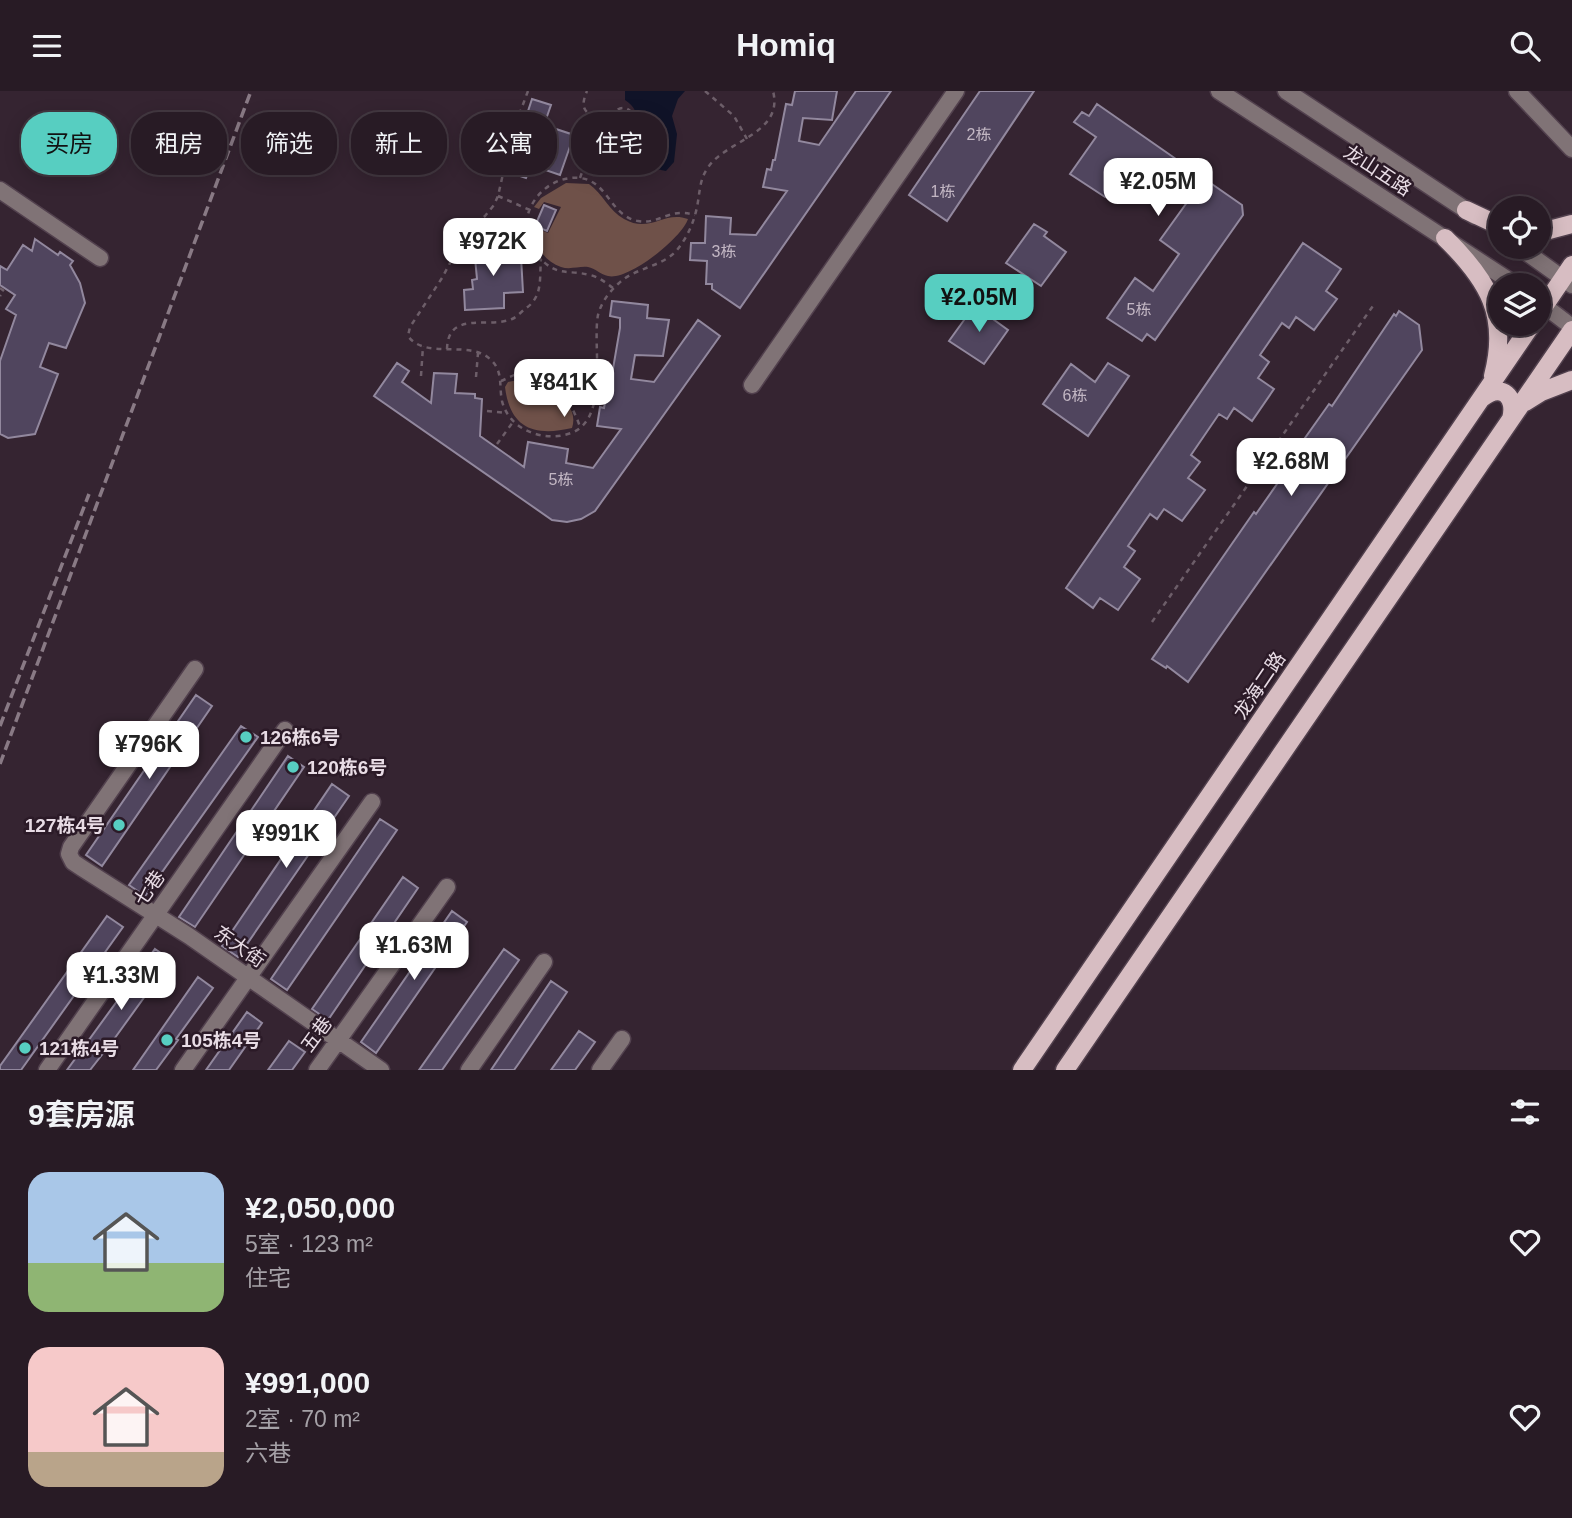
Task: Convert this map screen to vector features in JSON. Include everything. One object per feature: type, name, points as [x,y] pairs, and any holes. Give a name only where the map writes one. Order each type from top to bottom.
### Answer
[{"type":"main road","points":[[1466,210],[1488,220]]},
{"type":"main road","points":[[1551,229],[1572,224]]},
{"type":"main road","points":[[1445,238],[1473,267],[1487,287],[1500,333],[1486,392],[1498,391],[1508,395],[1515,412]]},
{"type":"main road","points":[[1551,295],[1569,276]]},
{"type":"main road","points":[[1065,1070],[1572,328]]},
{"type":"main road","name":"龙海二路","points":[[1022,1070],[1524,336]]},
{"type":"main road","points":[[1515,412],[1541,392],[1572,380]]},
{"type":"street","points":[[752,385],[956,91]]},
{"type":"street","name":"龙山五路","points":[[1219,91],[1498,273]]},
{"type":"street","name":"龙山五路","points":[[1286,91],[1488,226]]},
{"type":"street","points":[[1517,91],[1572,149]]},
{"type":"street","points":[[0,190],[100,258]]},
{"type":"street","points":[[1540,259],[1569,276]]},
{"type":"street","points":[[1551,314],[1572,328]]},
{"type":"street","name":"东大街","points":[[195,669],[71,847],[69,854],[73,862],[156,915],[381,1070]]},
{"type":"street","name":"七巷","points":[[47,1070],[285,730]]},
{"type":"street","points":[[183,1070],[372,802]]},
{"type":"street","name":"五巷","points":[[317,1070],[447,887]]},
{"type":"street","points":[[469,1070],[544,962]]},
{"type":"street","points":[[600,1070],[622,1039]]},
{"type":"path","points":[[528,91],[512,134],[498,196],[485,216],[466,233],[442,278],[410,327],[408,336],[413,343],[423,347],[478,353],[493,361],[501,381],[502,400],[513,422],[532,434],[548,436],[569,434],[580,428],[588,417],[597,391],[598,314],[603,303],[613,288],[630,274],[658,264],[676,250],[690,229],[708,166],[768,121],[775,98],[773,91]]},
{"type":"path","points":[[580,178],[589,152],[603,134],[601,122],[586,112],[583,104],[587,91]]},
{"type":"path","points":[[705,91],[734,116],[747,139]]},
{"type":"path","points":[[625,108],[633,115],[633,122],[626,128],[620,128],[613,121],[618,109],[625,108]]},
{"type":"path","points":[[613,288],[591,275],[553,269],[529,244],[527,237],[530,210],[534,198],[544,188],[561,181],[580,178],[596,184],[618,211],[637,221],[648,221],[675,212],[695,215]]},
{"type":"path","points":[[498,196],[530,210]]},
{"type":"path","points":[[447,349],[454,329],[462,323],[492,323],[514,319],[532,304],[538,294],[541,259]]},
{"type":"path","points":[[0,288],[4,291],[0,296]]},
{"type":"path","points":[[1152,622],[1375,303]]},
{"type":"path","points":[[421,376],[423,347]]},
{"type":"path","points":[[476,377],[478,353]]},
{"type":"path","points":[[501,381],[518,374],[534,374],[549,380],[574,408],[580,428]]},
{"type":"path","points":[[487,411],[508,413]]},
{"type":"path","points":[[497,444],[513,422]]},
{"type":"shaded area","points":[[566,183],[589,184],[619,216],[633,223],[649,223],[672,217],[688,219],[676,237],[665,247],[628,272],[608,276],[588,267],[561,267],[549,260],[540,250],[529,225],[548,233],[561,207],[544,202],[539,209],[534,207],[541,198]]},
{"type":"shaded area","points":[[523,379],[550,390],[566,402],[573,418],[572,428],[558,431],[535,430],[518,420],[512,412],[505,387],[508,382]]},
{"type":"water","points":[[625,91],[685,91],[678,99],[672,116],[677,134],[674,162],[667,170],[667,112],[635,112],[625,100]]},
{"type":"building","points":[[795,91],[837,91],[832,120],[803,118],[799,141],[819,145],[856,91],[891,91],[740,308],[712,289],[712,284],[706,284],[707,261],[690,260],[691,243],[705,243],[706,216],[731,218],[730,234],[756,235],[787,191],[763,187],[767,169],[771,170],[775,160],[786,104],[792,105]]},
{"type":"building","points":[[980,91],[1034,91],[947,221],[909,195]]},
{"type":"building","points":[[532,99],[551,105],[549,112],[528,112]]},
{"type":"building","points":[[1097,104],[1242,205],[1243,215],[1155,340],[1147,334],[1142,341],[1107,318],[1135,278],[1153,291],[1179,254],[1160,240],[1188,201],[1131,162],[1105,197],[1070,174],[1096,137],[1074,122],[1082,112],[1089,116]]},
{"type":"building","points":[[557,129],[571,134],[571,144],[560,175],[557,174]]},
{"type":"building","points":[[544,205],[556,210],[547,231],[535,226]]},
{"type":"building","points":[[1034,224],[1047,232],[1044,236],[1066,252],[1041,286],[1006,263]]},
{"type":"building","points":[[489,236],[490,255],[513,254],[513,257],[521,257],[523,292],[504,293],[504,308],[465,310],[464,290],[473,289],[472,280],[477,279],[473,237]]},
{"type":"building","points":[[35,239],[58,255],[60,252],[73,261],[70,265],[80,283],[85,303],[66,348],[49,343],[40,367],[58,374],[35,434],[8,438],[0,434],[0,361],[16,315],[6,309],[15,295],[0,285],[0,266],[7,270],[23,245],[32,251]]},
{"type":"building","points":[[1303,243],[1341,269],[1326,291],[1337,299],[1314,330],[1296,317],[1289,328],[1282,323],[1260,355],[1269,362],[1258,378],[1274,389],[1252,421],[1234,408],[1227,419],[1219,414],[1191,455],[1200,462],[1188,478],[1205,490],[1182,521],[1164,509],[1157,519],[1150,514],[1128,546],[1135,551],[1124,567],[1140,579],[1118,610],[1100,598],[1093,608],[1066,588]]},
{"type":"building","points":[[612,301],[648,305],[647,318],[669,320],[663,356],[635,355],[631,379],[654,382],[698,320],[720,336],[595,511],[581,519],[567,522],[552,520],[374,396],[397,363],[409,371],[402,382],[431,403],[434,373],[457,374],[455,393],[475,394],[475,398],[482,399],[480,436],[524,467],[528,442],[568,449],[566,463],[593,468],[621,429],[597,426],[600,407],[604,408],[608,398],[620,328],[620,318],[610,316]]},
{"type":"building","points":[[977,302],[989,310],[986,314],[1008,330],[984,364],[949,341]]},
{"type":"building","points":[[1399,311],[1419,325],[1422,350],[1188,682],[1167,666],[1166,668],[1152,659],[1254,512],[1256,514],[1291,464],[1288,462],[1329,404],[1332,406],[1394,314],[1396,316]]},
{"type":"building","points":[[1108,363],[1129,376],[1088,436],[1043,404],[1071,364],[1095,382]]},
{"type":"building","points":[[196,695],[212,706],[102,866],[86,855]]},
{"type":"building","points":[[241,726],[258,737],[145,896],[129,885]]},
{"type":"building","points":[[288,756],[304,767],[195,927],[179,917]]},
{"type":"building","points":[[332,784],[349,796],[238,957],[222,946]]},
{"type":"building","points":[[380,819],[397,830],[287,990],[271,979]]},
{"type":"building","points":[[403,877],[418,888],[328,1020],[312,1009]]},
{"type":"building","points":[[452,911],[467,922],[376,1053],[361,1042]]},
{"type":"building","points":[[107,916],[123,927],[21,1070],[0,1070],[0,1066]]},
{"type":"building","points":[[155,949],[171,960],[112,1042],[90,1070],[67,1070]]},
{"type":"building","points":[[504,949],[519,960],[442,1070],[419,1070]]},
{"type":"building","points":[[198,977],[213,988],[176,1039],[178,1040],[156,1070],[133,1070]]},
{"type":"building","points":[[551,981],[567,992],[514,1070],[491,1070]]},
{"type":"building","points":[[247,1012],[262,1023],[229,1070],[206,1070]]},
{"type":"building","points":[[579,1031],[595,1042],[575,1070],[551,1070]]},
{"type":"building","points":[[289,1041],[305,1052],[292,1070],[268,1070]]},
{"type":"railway","points":[[0,764],[251,91]]},
{"type":"railway","points":[[0,726],[89,494]]},
{"type":"place","name":"126栋6号","points":[[246,737]]},
{"type":"place","name":"120栋6号","points":[[293,767]]},
{"type":"place","name":"127栋4号","points":[[119,825]]},
{"type":"place","name":"105栋4号","points":[[167,1040]]},
{"type":"place","name":"121栋4号","points":[[25,1048]]}]
